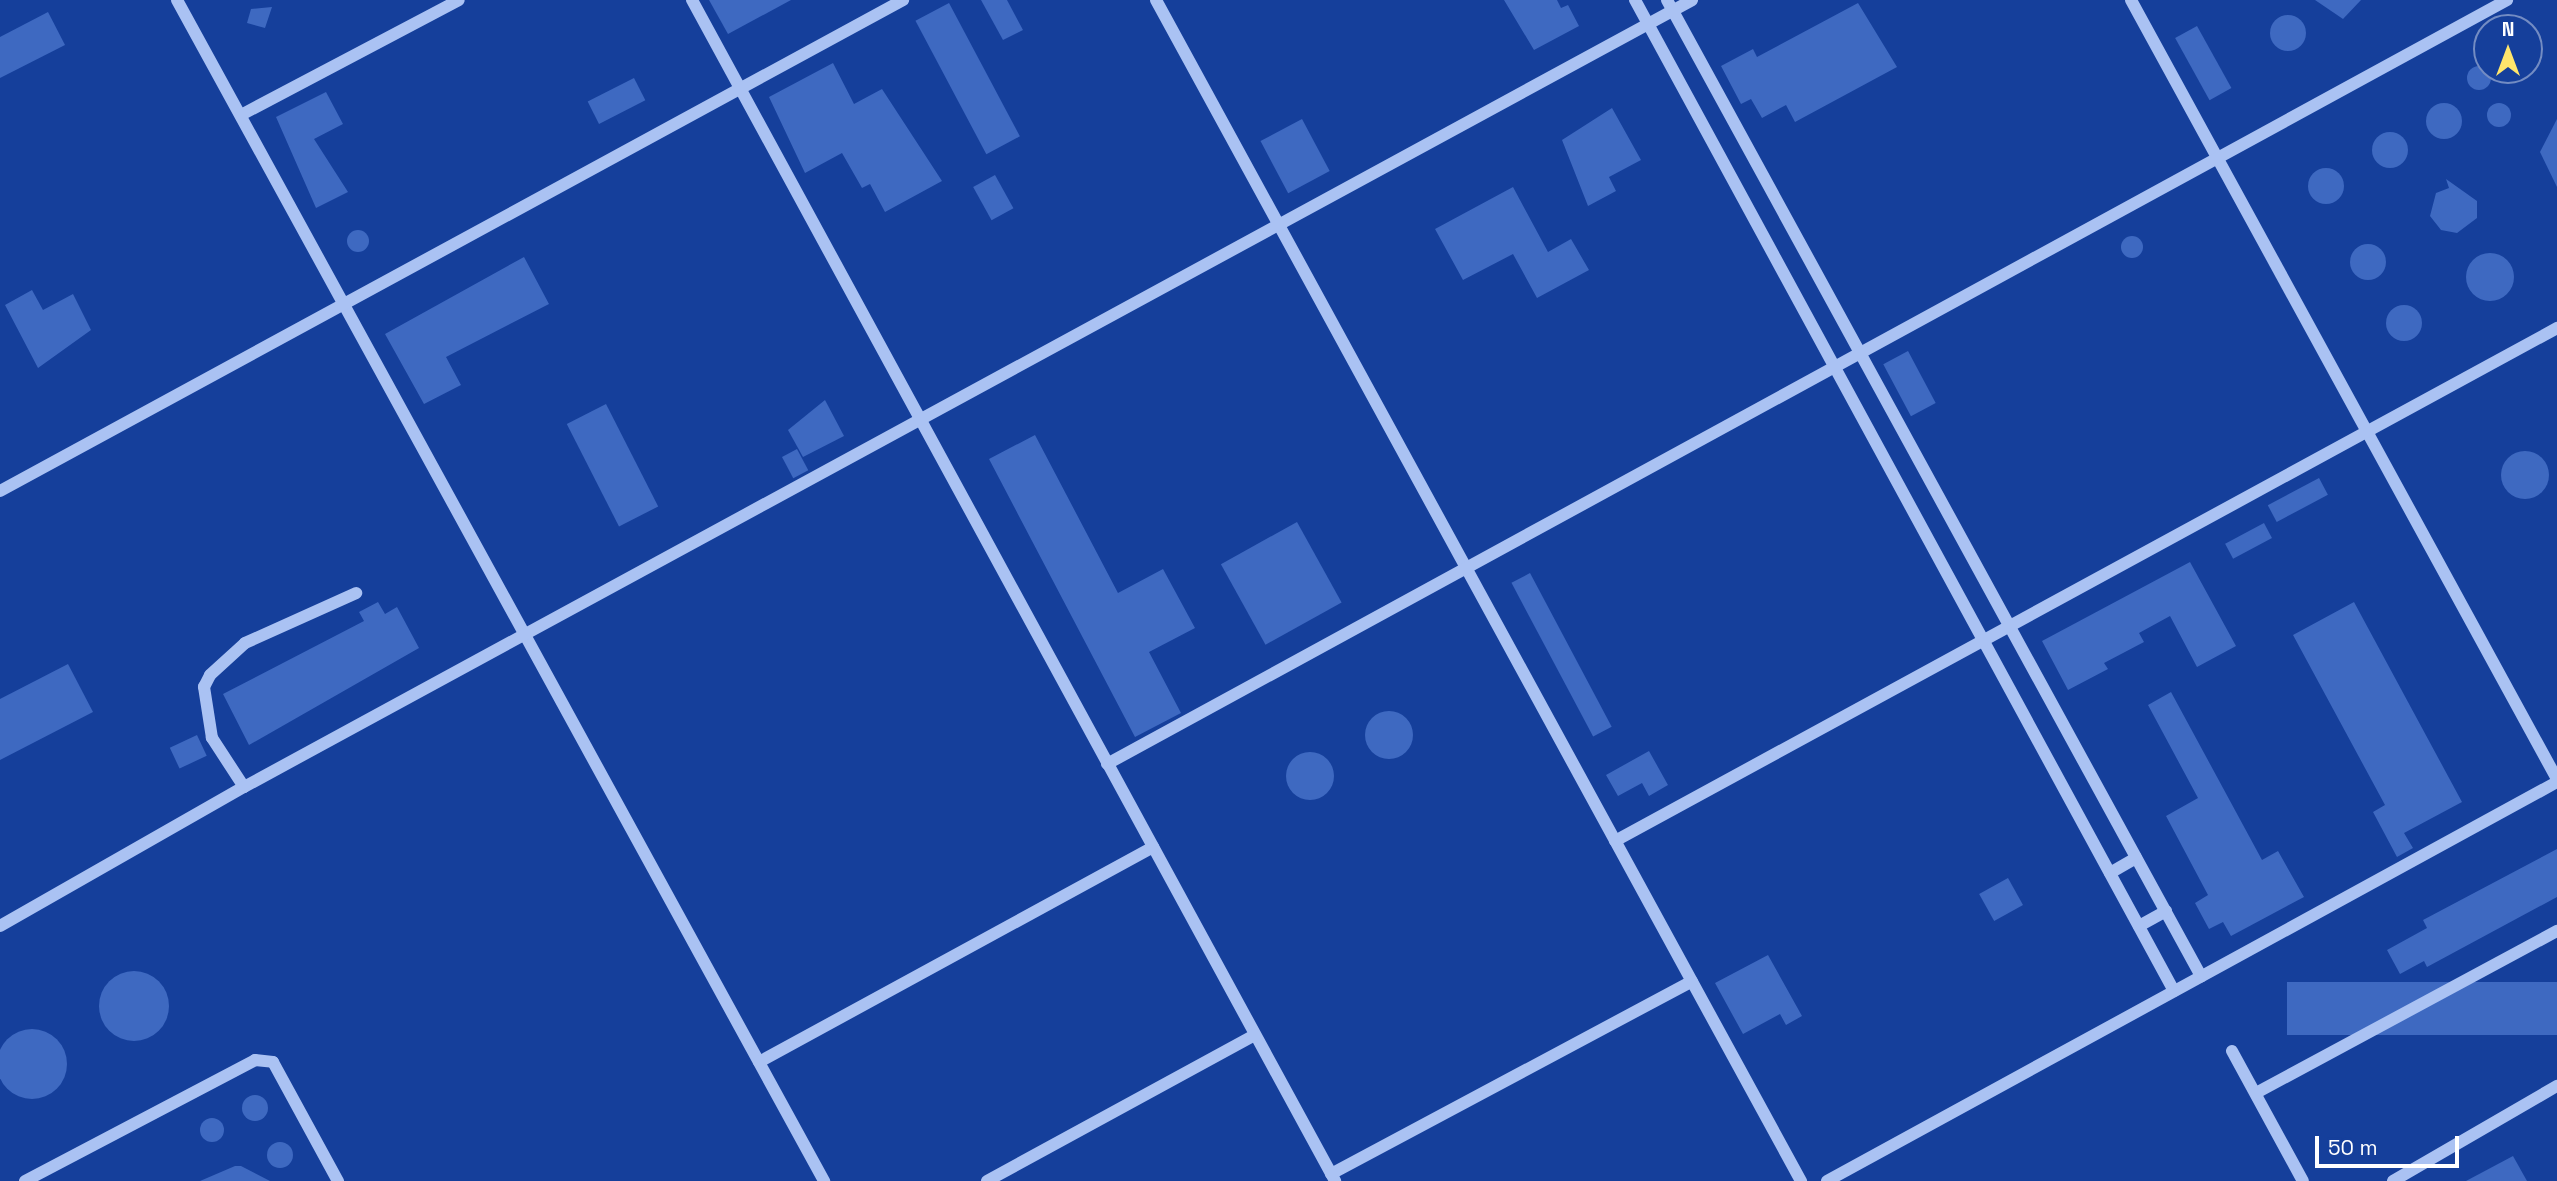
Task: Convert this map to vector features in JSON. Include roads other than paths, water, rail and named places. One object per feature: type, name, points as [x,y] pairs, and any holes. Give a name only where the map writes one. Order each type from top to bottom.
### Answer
[{"type":"lane","points":[[177,0],[824,1181]]},
{"type":"lane","points":[[241,116],[459,0]]},
{"type":"lane","points":[[692,0],[1333,1178],[1692,981]]},
{"type":"lane","points":[[0,491],[740,92],[903,0]]},
{"type":"lane","points":[[1156,0],[1801,1181]]},
{"type":"lane","points":[[1634,0],[2174,991]]},
{"type":"lane","points":[[0,926],[244,787],[1648,24],[1670,5],[1692,0]]},
{"type":"lane","points":[[1828,1181],[2557,780],[2131,0]]},
{"type":"lane","points":[[1107,764],[2507,0]]},
{"type":"lane","points":[[1670,5],[2201,976]]},
{"type":"lane","points":[[1615,841],[2557,328]]},
{"type":"lane","points":[[244,787],[212,738],[204,687],[210,675],[245,643],[356,593]]},
{"type":"lane","points":[[759,1062],[1153,848]]},
{"type":"lane","points":[[2110,873],[2137,858]]},
{"type":"lane","points":[[2139,926],[2165,911]]},
{"type":"lane","points":[[2256,1093],[2557,931]]},
{"type":"lane","points":[[986,1181],[1255,1035]]},
{"type":"lane","points":[[2232,1051],[2303,1181]]},
{"type":"lane","points":[[25,1181],[255,1060],[273,1062],[338,1181]]},
{"type":"lane","points":[[2393,1181],[2557,1086]]}]
